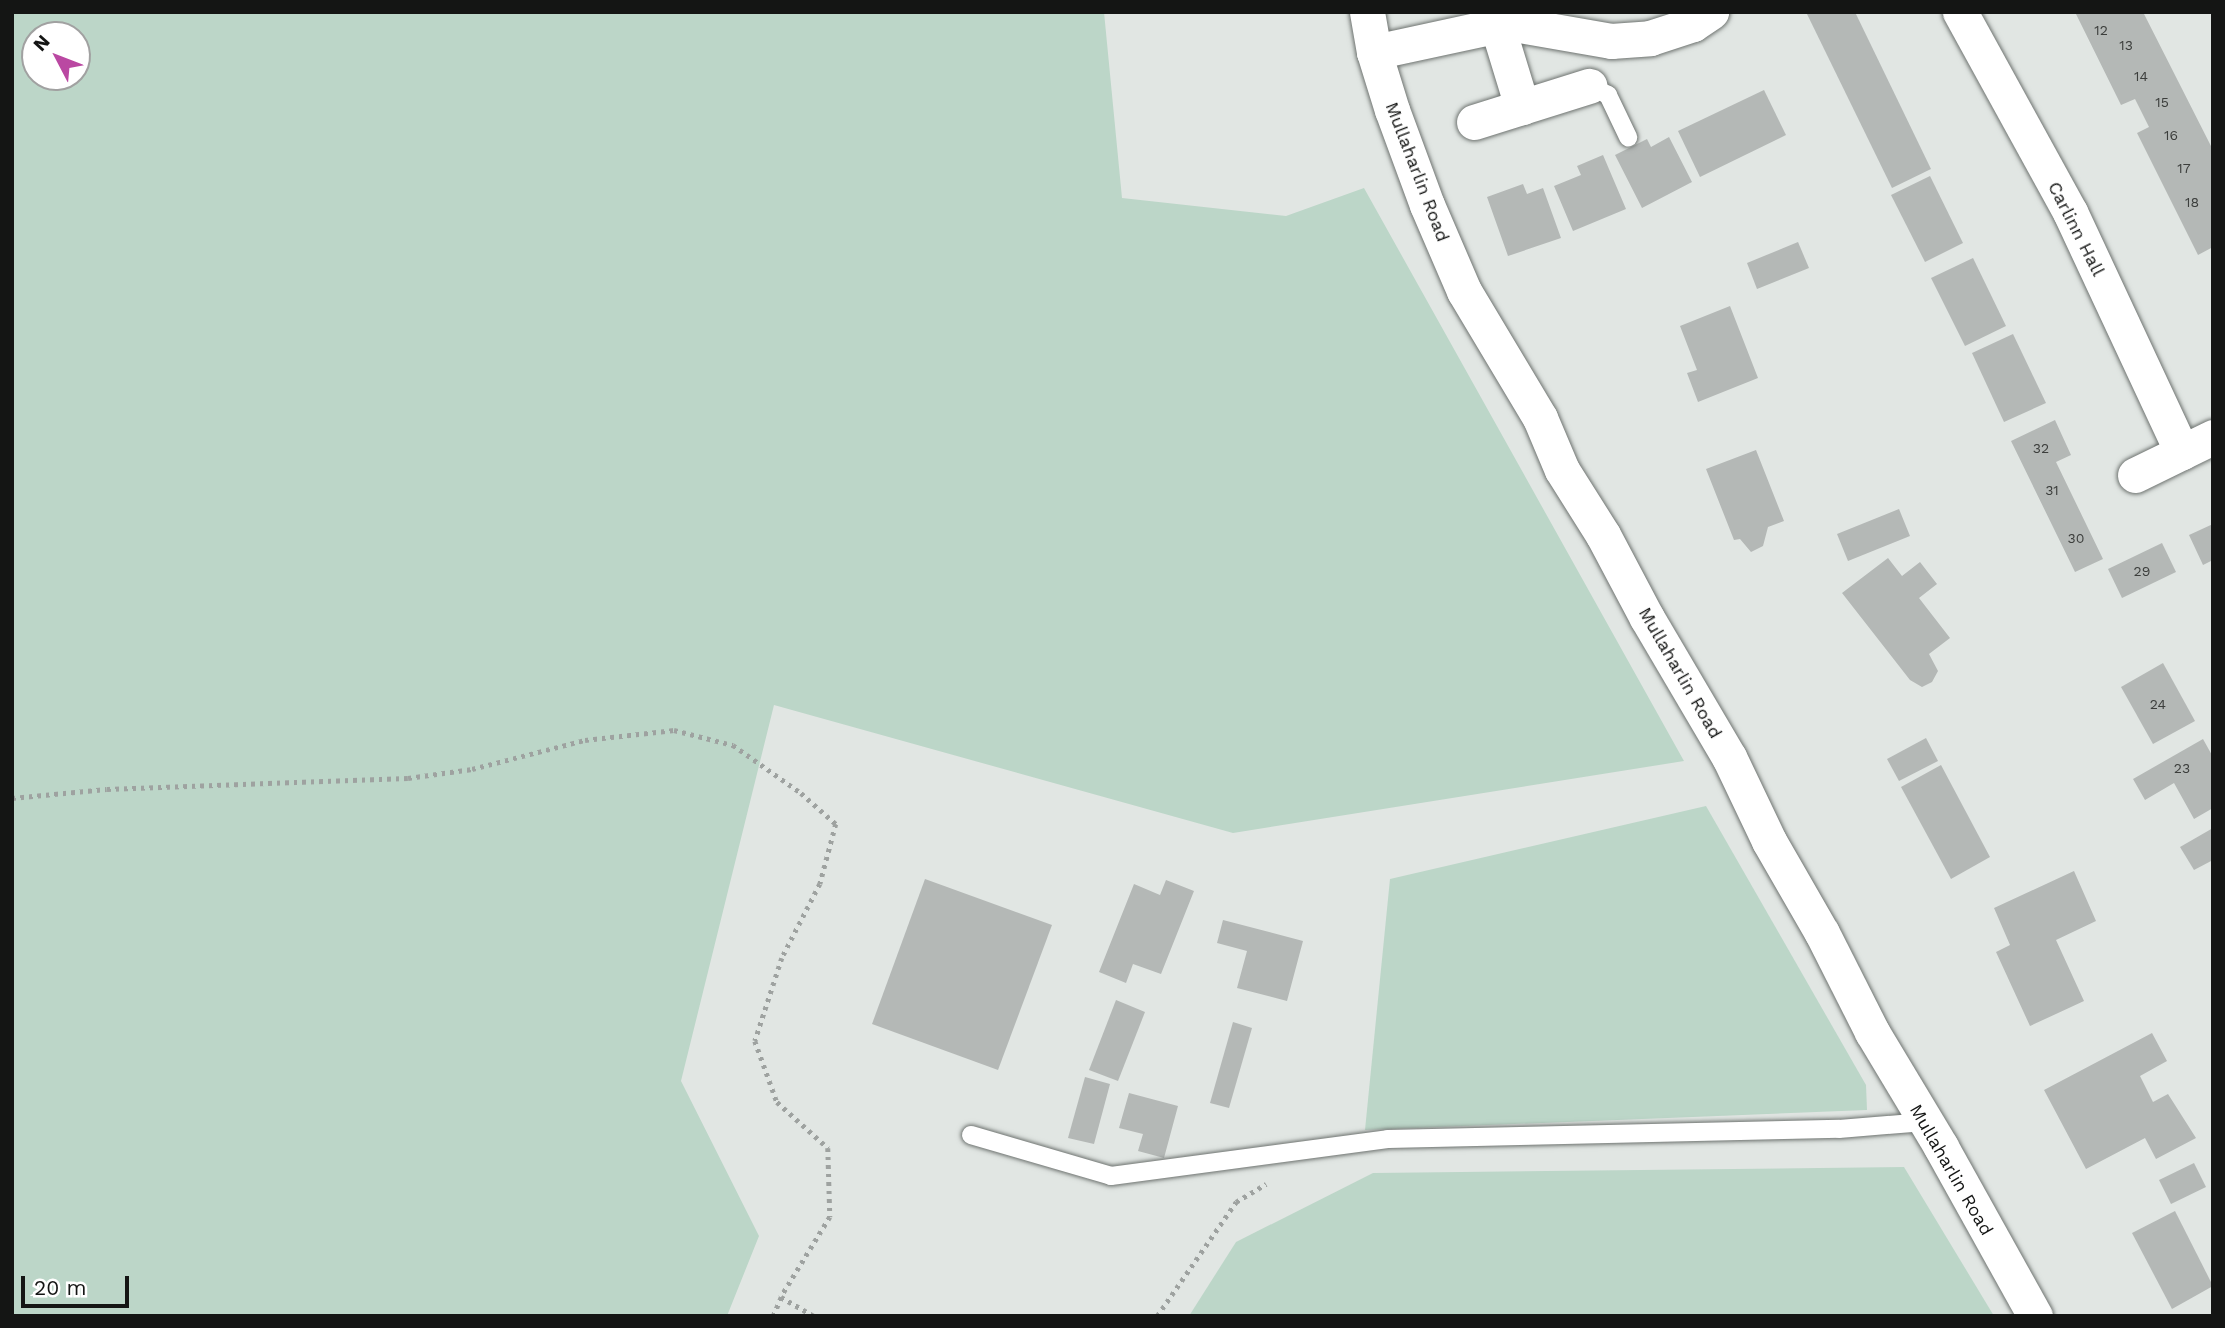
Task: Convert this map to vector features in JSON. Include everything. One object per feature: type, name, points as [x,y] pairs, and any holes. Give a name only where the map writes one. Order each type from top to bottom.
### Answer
[{"type":"street","name":"Mullaharlin Road","points":[[1367,12],[1374,52],[1427,205],[1464,290],[1540,418],[1562,470],[1603,535],[1647,618],[1729,757],[1769,841],[2035,1316]]},
{"type":"street","points":[[1374,52],[1508,23],[1611,41],[1650,38],[1693,24],[1711,12]]},
{"type":"street","name":"Carlinn Hall","points":[[1960,12],[2198,445],[2135,475]]},
{"type":"street","points":[[1497,25],[1522,107]]},
{"type":"street","points":[[1474,122],[1589,86]]},
{"type":"lane","points":[[1589,86],[1608,95],[1628,137]]},
{"type":"lane","points":[[971,1135],[1111,1176],[1388,1139],[1839,1129],[1924,1122]]},
{"type":"path","points":[[12,798],[107,789],[408,778],[472,769],[585,740],[674,730],[733,745],[802,793],[836,824],[820,884],[782,958],[755,1041],[777,1102],[828,1148],[830,1217],[780,1297],[773,1316]]},
{"type":"path","points":[[1157,1316],[1236,1202],[1269,1182]]},
{"type":"path","points":[[780,1297],[814,1316]]},
{"type":"green space","points":[[12,12],[1104,12],[1122,198],[1286,216],[1364,188],[1684,761],[1233,833],[774,705],[681,1081],[759,1236],[727,1316],[12,1316]]},
{"type":"green space","points":[[1706,806],[1866,1085],[1867,1110],[1365,1130],[1390,879]]},
{"type":"green space","points":[[1904,1167],[1994,1316],[1189,1316],[1236,1242],[1373,1173]]},
{"type":"building","points":[[1806,12],[1855,12],[1931,169],[1892,188]]},
{"type":"building","points":[[2075,12],[2143,12],[2213,150],[2213,247],[2198,255],[2137,133],[2149,127],[2135,99],[2121,105]]},
{"type":"building","points":[[1764,90],[1786,135],[1700,177],[1678,131]]},
{"type":"building","points":[[1669,137],[1692,182],[1642,208],[1615,155],[1647,139],[1651,147]]},
{"type":"building","points":[[1603,155],[1626,209],[1573,231],[1554,186],[1581,175],[1577,166]]},
{"type":"building","points":[[1930,176],[1963,243],[1925,262],[1891,195]]},
{"type":"building","points":[[1523,184],[1527,194],[1543,188],[1561,238],[1508,256],[1487,197]]},
{"type":"building","points":[[1798,242],[1809,268],[1757,289],[1747,263]]},
{"type":"building","points":[[1973,258],[2006,326],[1965,346],[1931,278]]},
{"type":"building","points":[[1730,306],[1758,378],[1698,402],[1687,373],[1697,370],[1680,326]]},
{"type":"building","points":[[2013,334],[2046,403],[2004,422],[1972,353]]},
{"type":"building","points":[[2055,420],[2071,455],[2056,462],[2103,559],[2075,572],[2011,441]]},
{"type":"building","points":[[1756,450],[1784,521],[1768,527],[1763,546],[1751,552],[1740,539],[1734,540],[1706,469]]},
{"type":"building","points":[[1899,509],[1910,536],[1848,561],[1837,534]]},
{"type":"building","points":[[2213,524],[2213,560],[2203,565],[2189,535]]},
{"type":"building","points":[[2162,543],[2176,572],[2122,598],[2108,569]]},
{"type":"building","points":[[1888,558],[1902,576],[1920,562],[1937,584],[1919,598],[1950,638],[1929,654],[1938,671],[1932,682],[1922,687],[1910,680],[1842,593]]},
{"type":"building","points":[[2163,663],[2195,721],[2153,744],[2121,687]]},
{"type":"building","points":[[1926,738],[1938,761],[1899,781],[1887,759]]},
{"type":"building","points":[[2203,739],[2213,757],[2213,808],[2194,819],[2174,783],[2145,800],[2133,779]]},
{"type":"building","points":[[1941,765],[1990,857],[1951,879],[1901,787]]},
{"type":"building","points":[[2213,828],[2213,860],[2194,870],[2180,847]]},
{"type":"building","points":[[2074,871],[2096,921],[2056,940],[2084,1001],[2030,1026],[1996,952],[2010,945],[1994,908]]},
{"type":"building","points":[[925,879],[1052,925],[998,1070],[872,1024]]},
{"type":"building","points":[[1166,880],[1194,891],[1161,974],[1133,964],[1126,983],[1099,972],[1134,884],[1160,895]]},
{"type":"building","points":[[1223,920],[1303,941],[1287,1001],[1237,988],[1247,951],[1217,943]]},
{"type":"building","points":[[1116,1000],[1145,1012],[1118,1081],[1089,1070]]},
{"type":"building","points":[[1233,1022],[1252,1028],[1229,1108],[1210,1103]]},
{"type":"building","points":[[2152,1033],[2167,1061],[2140,1076],[2153,1102],[2168,1094],[2196,1138],[2156,1159],[2145,1138],[2086,1169],[2044,1090]]},
{"type":"building","points":[[1085,1077],[1110,1084],[1094,1144],[1068,1138]]},
{"type":"building","points":[[1129,1093],[1178,1106],[1164,1158],[1138,1151],[1143,1134],[1119,1128]]},
{"type":"building","points":[[2194,1163],[2206,1187],[2171,1204],[2159,1180]]},
{"type":"building","points":[[2175,1211],[2213,1286],[2172,1309],[2132,1233]]}]
